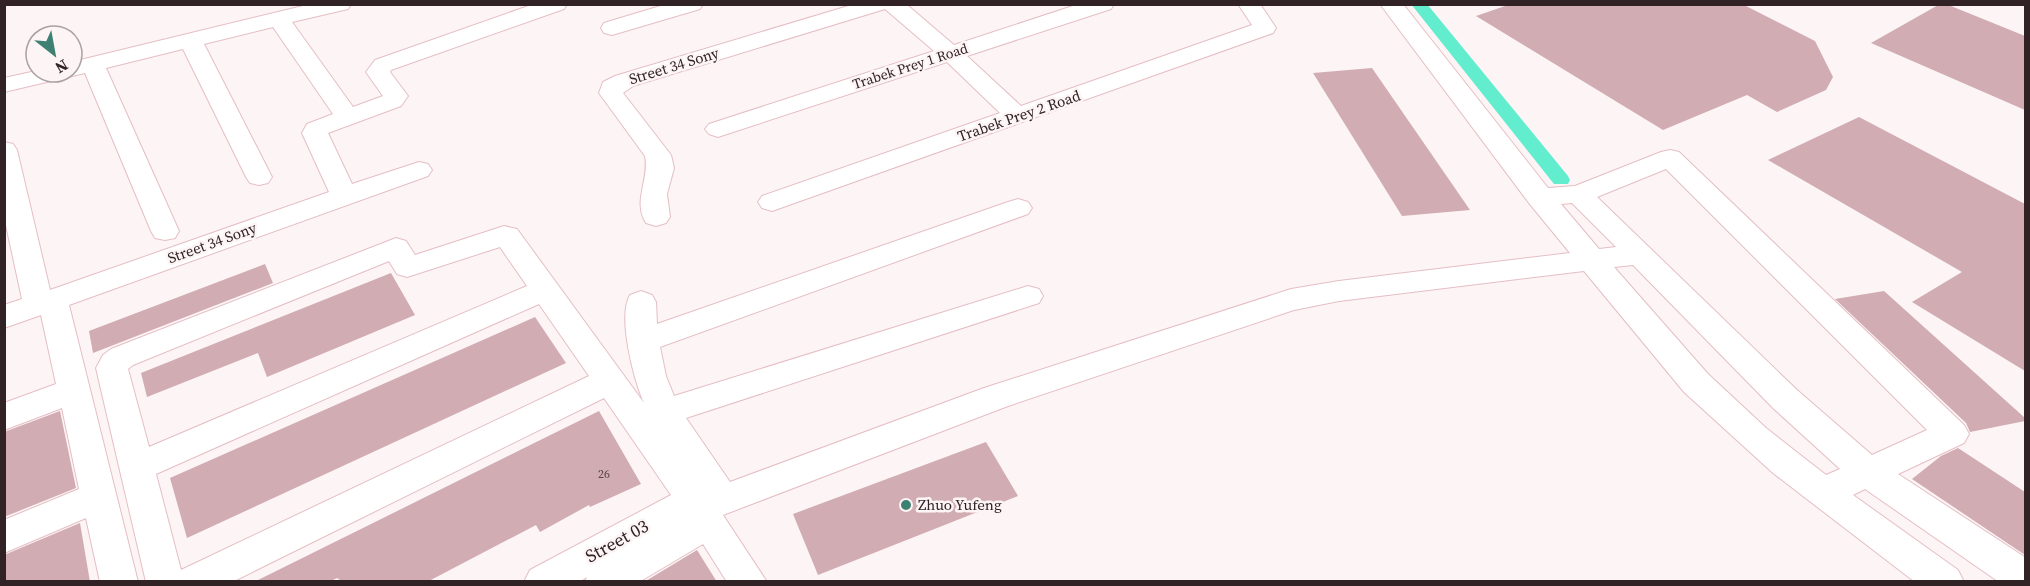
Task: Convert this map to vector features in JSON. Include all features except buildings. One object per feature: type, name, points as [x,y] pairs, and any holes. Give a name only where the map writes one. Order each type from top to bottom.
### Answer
[{"type":"street","points":[[84,67],[280,21],[340,4]]},
{"type":"street","points":[[344,196],[315,133],[316,129],[392,101],[396,96],[378,72],[383,65],[556,4]]},
{"type":"street","points":[[612,28],[692,4]]},
{"type":"street","name":"Street 34 Sony","points":[[656,218],[653,195],[661,168],[658,155],[611,93],[612,87],[624,81],[880,4]]},
{"type":"street","points":[[890,4],[891,17],[942,56],[1009,120]]},
{"type":"street","name":"Trabek Prey 1 Road","points":[[718,129],[1103,4]]},
{"type":"street","name":"Trabek Prey 2 Road","points":[[772,202],[1265,28],[1249,4]]},
{"type":"street","points":[[1391,4],[1539,198],[1697,384],[1822,492],[1945,582]]},
{"type":"street","points":[[280,21],[346,117]]},
{"type":"street","points":[[191,41],[259,177]]},
{"type":"street","points":[[84,69],[165,231]]},
{"type":"street","points":[[4,85],[24,80]]},
{"type":"street","points":[[4,150],[46,302],[74,390],[119,582]]},
{"type":"street","points":[[1539,198],[1579,194],[1670,158],[1952,434],[1822,492]]},
{"type":"street","name":"Street 34 Sony","points":[[4,317],[419,170]]},
{"type":"street","points":[[1579,194],[1785,399],[1868,472],[2025,579]]},
{"type":"street","points":[[644,341],[1018,208]]},
{"type":"street","points":[[165,582],[112,368],[114,363],[122,357],[396,248],[407,267],[504,235],[507,236],[670,465],[705,508]]},
{"type":"street","points":[[705,508],[996,397],[1291,300],[1338,291],[1641,255]]},
{"type":"street","points":[[137,467],[544,290]]},
{"type":"street","points":[[666,411],[1028,296]]},
{"type":"street","points":[[641,302],[650,377],[705,508],[748,582]]},
{"type":"street","points":[[193,582],[609,381]]},
{"type":"street","points":[[4,417],[74,390]]},
{"type":"street","points":[[4,537],[99,496]]},
{"type":"street","name":"Street 03","points":[[543,582],[705,508]]},
{"type":"street","name":"Street 03","points":[[604,582],[705,508]]},
{"type":"waterway","points":[[1418,4],[1561,180]]},
{"type":"place","name":"Zhuo Yufeng","points":[[906,505]]}]
